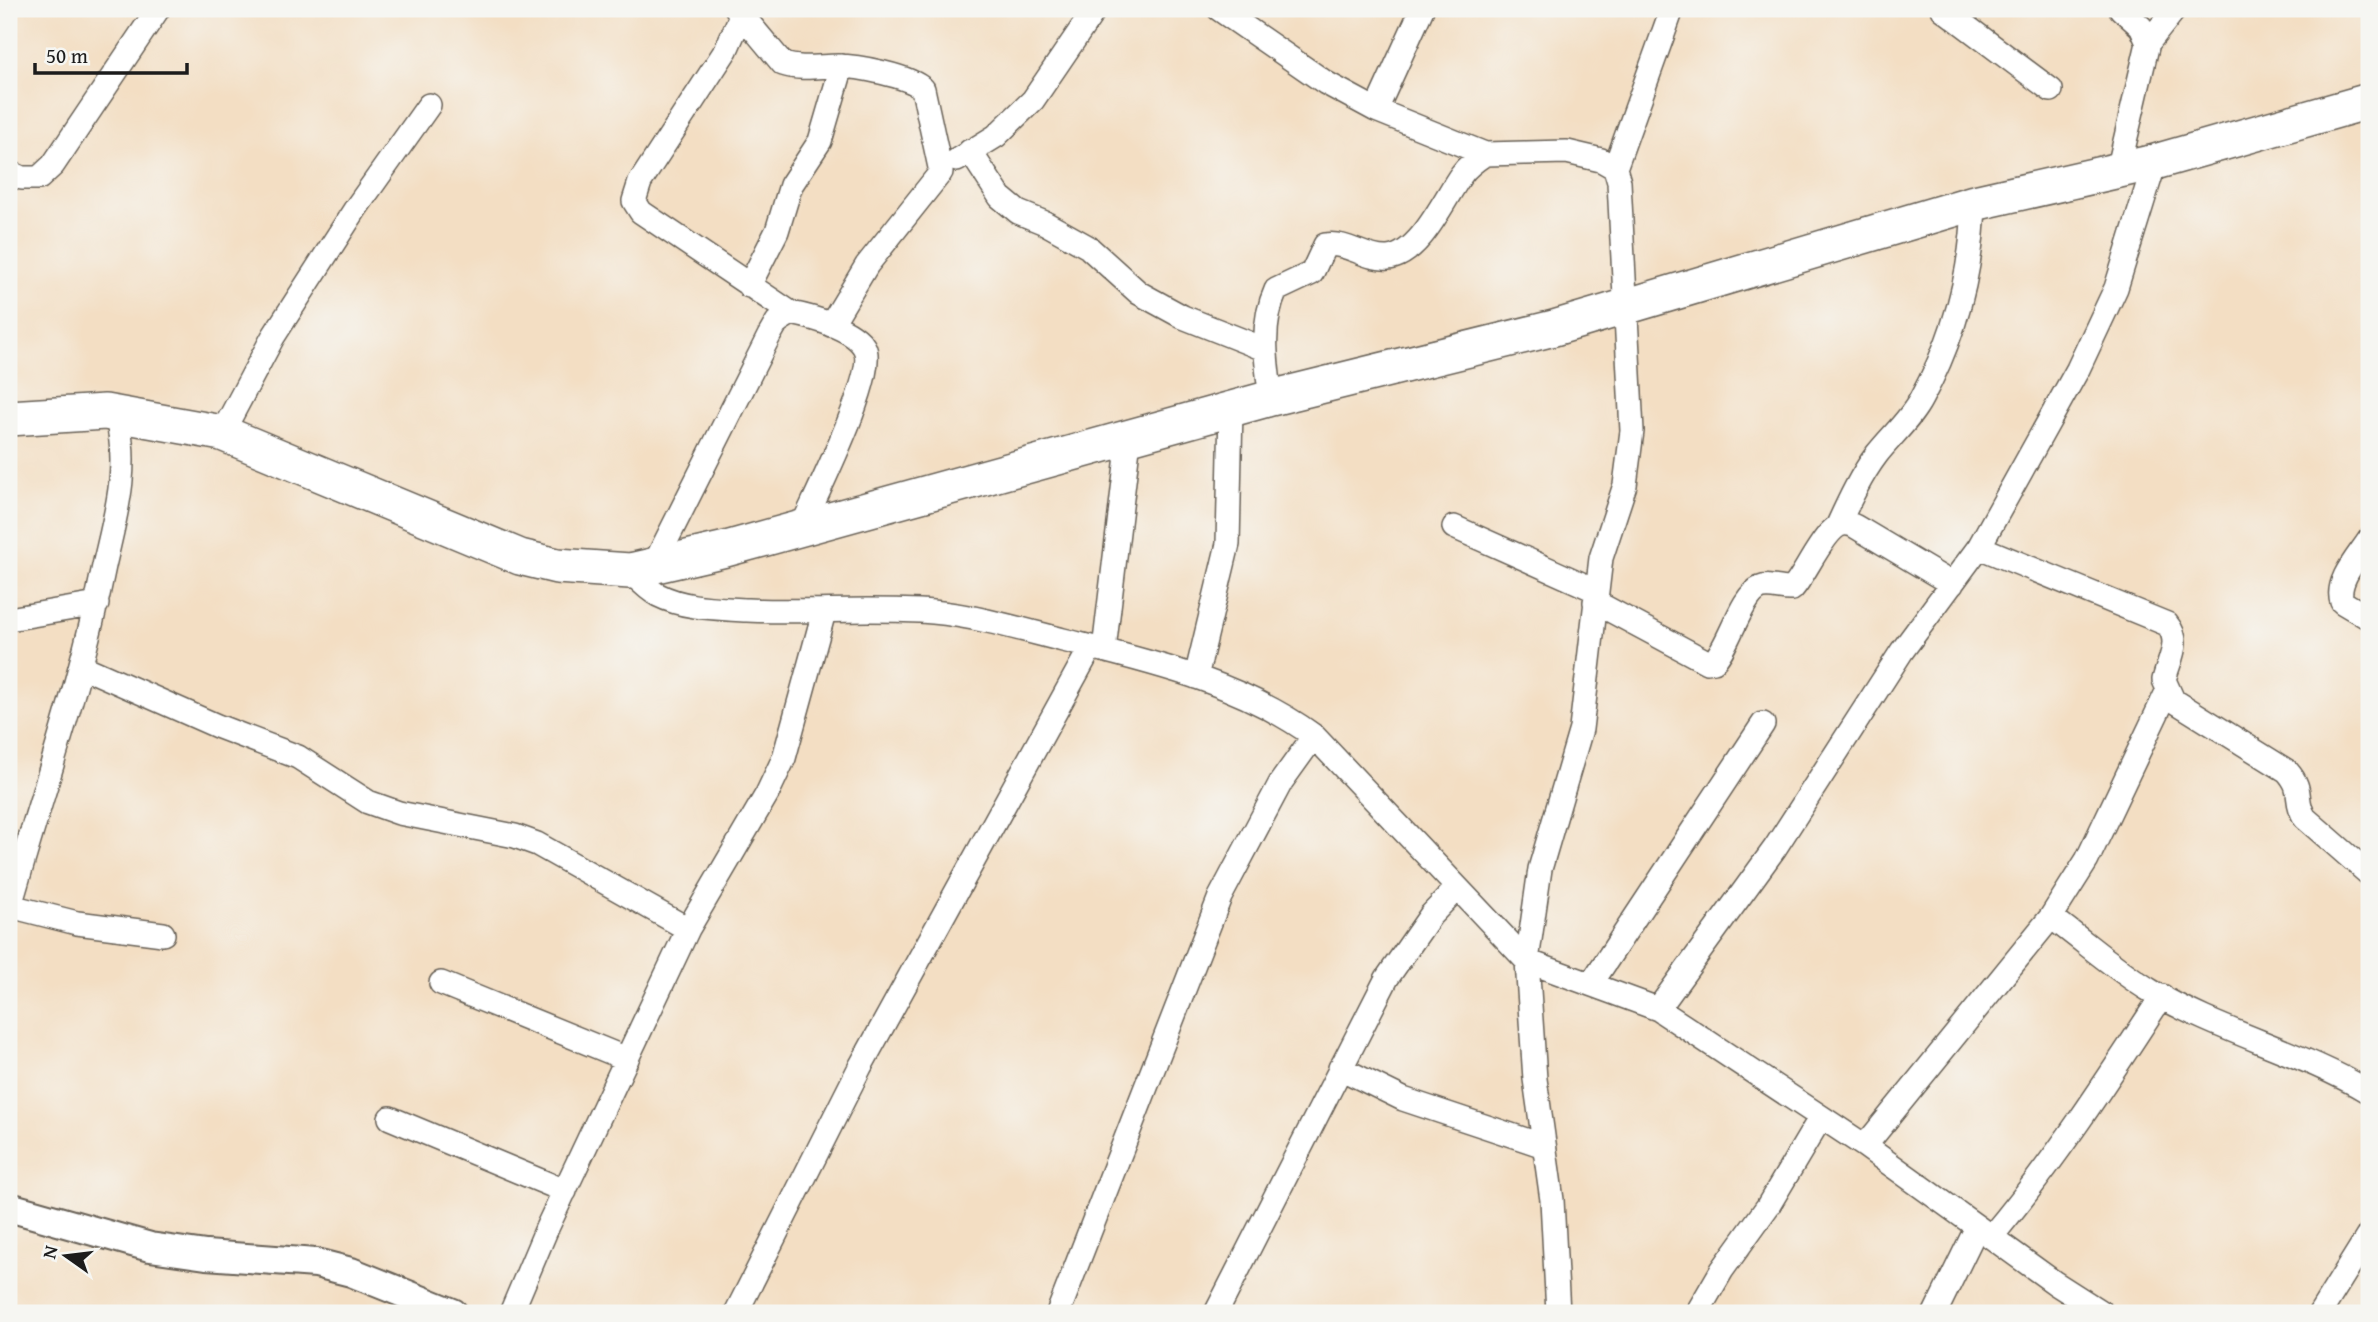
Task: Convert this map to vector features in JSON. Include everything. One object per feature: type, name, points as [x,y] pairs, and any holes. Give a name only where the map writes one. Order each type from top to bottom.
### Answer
[{"type":"main road","points":[[9,418],[106,412],[120,418],[222,433],[520,557],[557,566],[642,569],[801,529],[1271,398],[1554,328],[1626,304],[1974,203],[2155,162],[2369,101]]},
{"type":"main road","points":[[9,430],[106,425],[120,418]]},
{"type":"street","points":[[9,172],[22,178],[39,178],[53,165],[158,9]]},
{"type":"street","points":[[831,325],[867,265],[941,172],[996,136],[1033,100],[1095,9]]},
{"type":"street","points":[[1219,9],[1326,83],[1376,110],[1485,154],[1567,152],[1601,160],[1615,168]]},
{"type":"street","points":[[1376,110],[1422,9]]},
{"type":"street","points":[[1558,1313],[1554,1225],[1535,1079],[1527,961],[1540,869],[1581,729],[1601,558],[1625,485],[1630,455],[1626,304],[1619,183],[1615,168],[1672,9]]},
{"type":"street","points":[[1943,9],[2051,90]]},
{"type":"street","points":[[2121,9],[2141,27],[2148,43]]},
{"type":"street","points":[[2118,170],[2148,43],[2175,9]]},
{"type":"street","points":[[739,12],[783,64],[794,68],[842,66],[906,79],[923,89],[941,172]]},
{"type":"street","points":[[739,12],[726,50],[640,182],[634,201],[641,212],[791,313],[831,325],[858,340],[864,347],[868,360],[865,377],[836,452],[801,529]]},
{"type":"street","points":[[749,286],[778,231],[791,185],[820,141],[842,66]]},
{"type":"street","points":[[222,433],[273,337],[356,208],[429,105]]},
{"type":"street","points":[[970,151],[1008,205],[1088,247],[1139,293],[1184,317],[1264,349]]},
{"type":"street","points":[[1271,398],[1264,349],[1271,301],[1276,290],[1312,273],[1325,245],[1341,245],[1379,257],[1390,258],[1402,253],[1423,233],[1462,174],[1485,154]]},
{"type":"street","points":[[1658,1009],[1775,848],[1902,651],[1979,547],[2078,369],[2116,288],[2155,162]]},
{"type":"street","points":[[1454,527],[1595,596],[1707,662],[1714,662],[1724,651],[1751,595],[1761,587],[1792,589],[1829,532],[1838,525],[1875,457],[1911,415],[1928,384],[1965,289],[1973,248],[1974,203]]},
{"type":"street","points":[[791,313],[777,322],[642,569],[657,594],[692,606],[824,612],[933,612],[979,619],[1196,677],[1257,700],[1284,714],[1314,736],[1527,961],[1658,1009],[1865,1146],[2102,1313]]},
{"type":"street","points":[[1196,677],[1227,544],[1231,409]]},
{"type":"street","points":[[120,418],[124,446],[123,470],[97,604],[9,908],[77,923],[163,934]]},
{"type":"street","points":[[736,1313],[854,1078],[1098,649],[1129,439]]},
{"type":"street","points":[[1838,525],[1848,523],[1952,584]]},
{"type":"street","points":[[2369,540],[2344,578],[2339,594],[2342,602],[2369,618]]},
{"type":"street","points":[[1979,547],[2167,624],[2175,634],[2175,646],[2164,680],[2166,692],[2181,708],[2287,771],[2298,783],[2299,808],[2305,818],[2369,874]]},
{"type":"street","points":[[9,620],[97,604]]},
{"type":"street","points":[[511,1313],[688,929],[767,794],[784,758],[824,612]]},
{"type":"street","points":[[81,666],[217,726],[298,757],[368,802],[399,813],[514,835],[537,844],[688,929]]},
{"type":"street","points":[[1865,1146],[2051,917],[2087,860],[2166,692]]},
{"type":"street","points":[[1591,984],[1763,724]]},
{"type":"street","points":[[1058,1313],[1220,897],[1281,782],[1314,736]]},
{"type":"street","points":[[1216,1313],[1340,1068],[1406,948],[1456,889]]},
{"type":"street","points":[[2051,917],[2162,996],[2346,1079],[2369,1093]]},
{"type":"street","points":[[441,983],[626,1059]]},
{"type":"street","points":[[1935,1313],[1984,1232],[2036,1184],[2162,996]]},
{"type":"street","points":[[1340,1068],[1403,1099],[1544,1146]]},
{"type":"street","points":[[1697,1313],[1722,1270],[1769,1206],[1821,1117]]},
{"type":"street","points":[[390,1118],[565,1191]]},
{"type":"street","points":[[9,1208],[150,1247],[206,1255],[316,1263],[351,1272],[453,1313]]},
{"type":"street","points":[[2320,1313],[2369,1234]]}]
